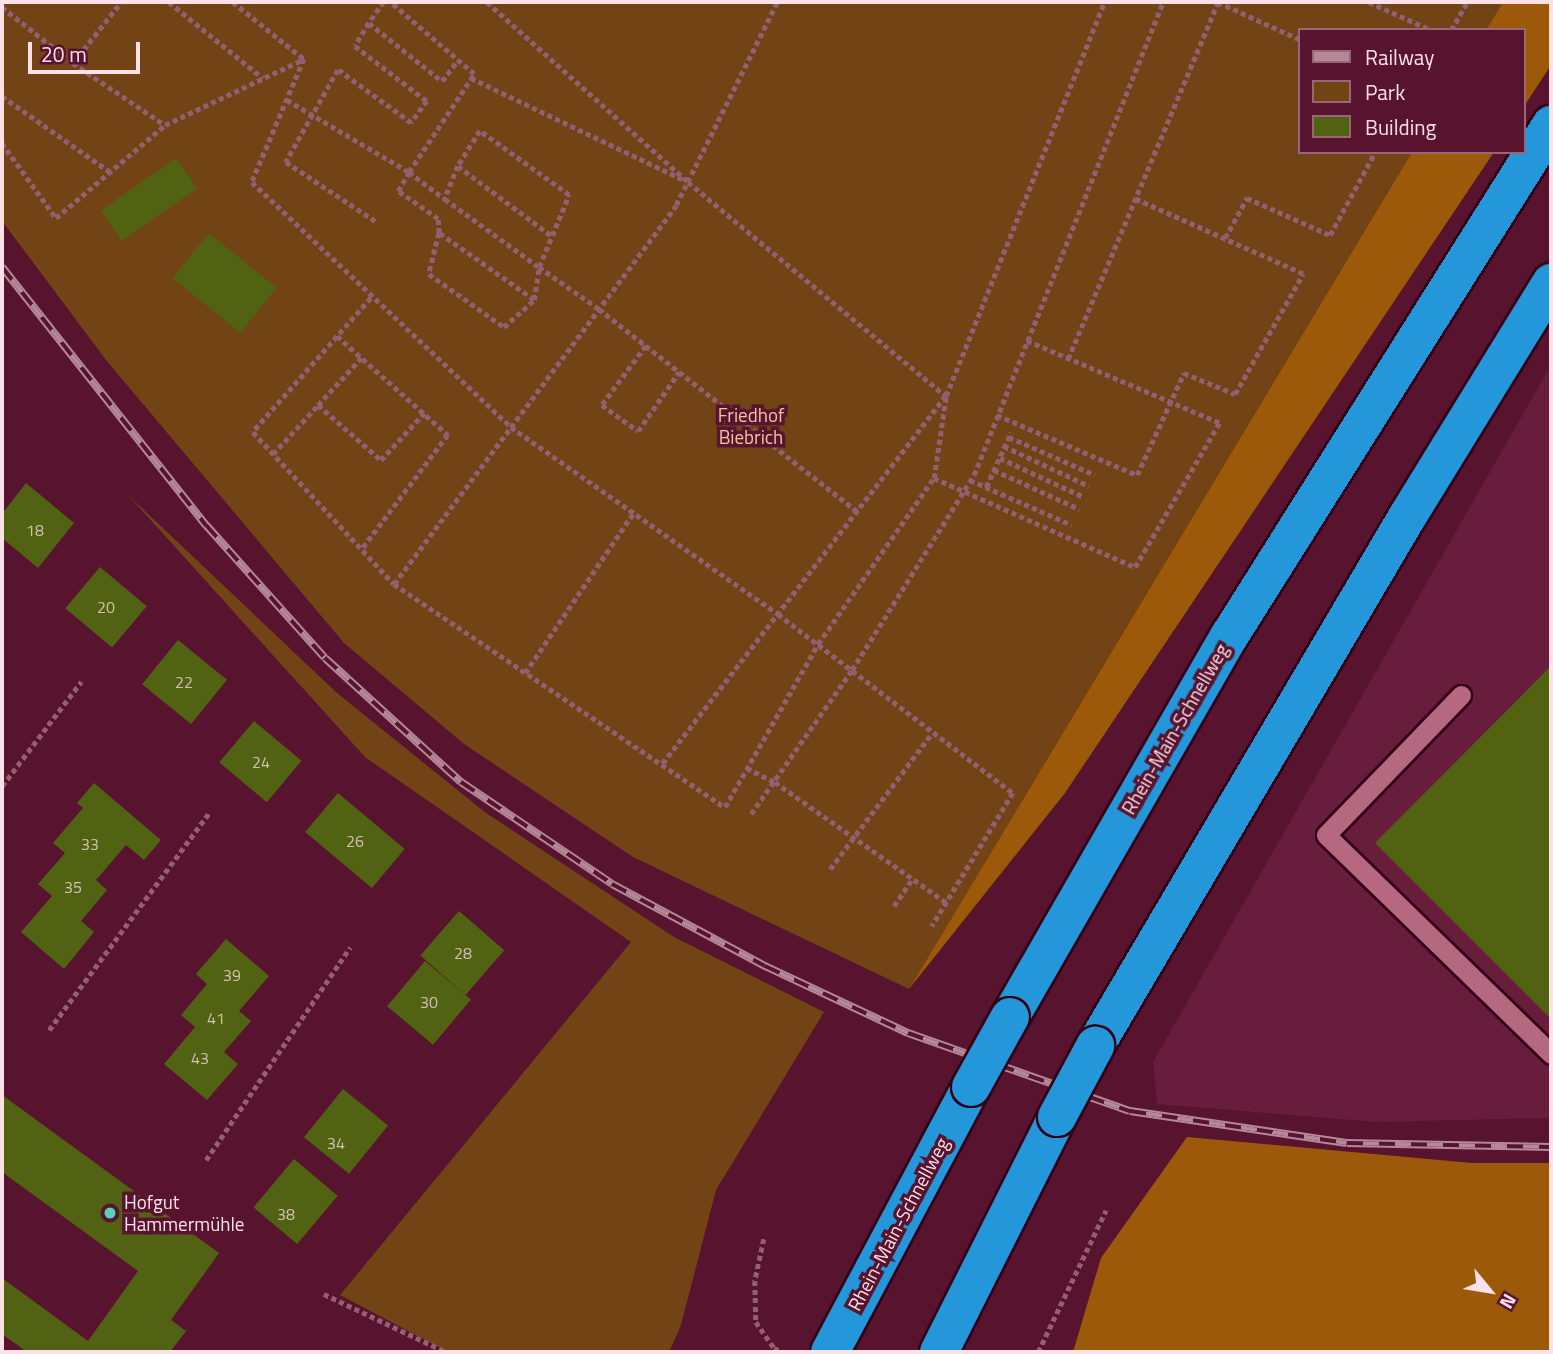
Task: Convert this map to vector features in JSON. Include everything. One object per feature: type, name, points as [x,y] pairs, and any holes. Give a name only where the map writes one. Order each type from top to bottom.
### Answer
[{"type":"highway","name":"Rhein-Main-Schnellweg","points":[[830,1352],[1010,1017],[1230,635],[1551,125]]},
{"type":"highway","points":[[945,1341],[1095,1046],[1407,516],[1551,283]]},
{"type":"lane","points":[[1461,695],[1326,835],[1551,1054]]},
{"type":"path","points":[[73,63],[121,2]]},
{"type":"path","points":[[169,2],[263,78]]},
{"type":"path","points":[[233,2],[304,59]]},
{"type":"path","points":[[378,223],[286,162],[338,71],[411,123],[427,101],[355,46],[384,2]]},
{"type":"path","points":[[390,2],[474,74],[398,191],[438,219],[439,233],[429,274],[504,327],[534,300],[539,267],[569,195],[480,131],[458,166],[445,199]]},
{"type":"path","points":[[487,2],[688,182],[946,396]]},
{"type":"path","points":[[394,584],[676,205],[777,2]]},
{"type":"path","points":[[371,298],[253,432],[394,584],[725,807],[818,644],[934,478],[946,396],[1104,2]]},
{"type":"path","points":[[751,814],[852,670],[971,480],[1163,2]]},
{"type":"path","points":[[1068,359],[1218,2],[1298,39]]},
{"type":"path","points":[[1369,2],[1427,28]]},
{"type":"path","points":[[1452,28],[1467,2]]},
{"type":"path","points":[[2,7],[73,63],[165,125]]},
{"type":"path","points":[[369,23],[442,81],[458,60]]},
{"type":"path","points":[[2,143],[56,218],[165,125],[304,59]]},
{"type":"path","points":[[304,59],[252,182],[371,298],[511,427],[778,614],[1013,793],[932,926]]},
{"type":"path","points":[[471,78],[688,182]]},
{"type":"path","points":[[2,96],[110,172]]},
{"type":"path","points":[[287,100],[409,173],[599,309],[857,511]]},
{"type":"path","points":[[1225,238],[1247,198],[1330,235],[1374,154]]},
{"type":"path","points":[[458,166],[551,236]]},
{"type":"path","points":[[997,415],[1137,475],[1184,373],[1235,394],[1303,274],[1135,199]]},
{"type":"path","points":[[439,233],[534,300]]},
{"type":"path","points":[[337,336],[449,435],[362,549]]},
{"type":"path","points":[[934,478],[1135,567],[1219,423],[1027,341]]},
{"type":"path","points":[[646,346],[602,405],[638,431],[679,372]]},
{"type":"path","points":[[273,454],[362,358]]},
{"type":"path","points":[[661,766],[946,396]]},
{"type":"path","points":[[318,405],[381,460],[424,413]]},
{"type":"path","points":[[986,487],[1010,435],[1095,475]]},
{"type":"path","points":[[1004,446],[1089,486]]},
{"type":"path","points":[[1000,458],[1084,497]]},
{"type":"path","points":[[994,470],[1079,509]]},
{"type":"path","points":[[971,480],[1072,525]]},
{"type":"path","points":[[525,674],[634,512]]},
{"type":"path","points":[[2,786],[81,682]]},
{"type":"path","points":[[830,869],[932,733]]},
{"type":"path","points":[[747,768],[775,782],[947,903]]},
{"type":"path","points":[[49,1030],[211,813]]},
{"type":"path","points":[[894,906],[913,878]]},
{"type":"path","points":[[206,1160],[349,947]]},
{"type":"path","points":[[1038,1352],[1106,1210]]},
{"type":"path","points":[[764,1239],[755,1281],[756,1322],[774,1348],[783,1352]]},
{"type":"path","points":[[324,1294],[446,1352]]},
{"type":"shaded area","points":[[1503,2],[1551,2],[1551,65],[1525,105],[1525,28],[1487,28]]},
{"type":"shaded area","points":[[1411,154],[1493,154],[1065,793],[909,989]]},
{"type":"shaded area","points":[[1551,365],[1551,1118],[1376,1122],[1157,1104],[1153,1062]]},
{"type":"shaded area","points":[[1187,1137],[1472,1163],[1551,1163],[1551,1352],[1073,1352],[1101,1258]]},
{"type":"green space","name":"Friedhof Biebrich","points":[[2,2],[1503,2],[1487,28],[1298,28],[1298,154],[1411,154],[909,989],[633,857],[464,744],[344,643],[106,360],[2,221]]},
{"type":"green space","points":[[129,496],[337,693],[486,813],[674,937],[824,1012],[716,1190],[681,1325],[669,1352],[448,1352],[340,1295],[631,942],[365,757]]},
{"type":"building","points":[[176,158],[197,188],[122,241],[101,211]]},
{"type":"building","points":[[209,233],[277,288],[240,333],[172,278]]},
{"type":"building","points":[[26,483],[74,523],[38,568],[2,538],[2,514]]},
{"type":"building","points":[[100,567],[147,606],[112,648],[65,608]]},
{"type":"building","points":[[178,640],[227,680],[191,724],[142,684]]},
{"type":"building","points":[[1551,666],[1551,1019],[1375,843]]},
{"type":"building","points":[[254,721],[301,761],[267,802],[219,762]]},
{"type":"building","points":[[94,783],[161,840],[144,860],[126,845],[96,880],[107,890],[81,921],[94,932],[64,969],[21,932],[52,896],[38,884],[65,853],[53,843],[83,808],[77,803]]},
{"type":"building","points":[[338,793],[405,849],[372,888],[305,832]]},
{"type":"building","points":[[459,911],[504,950],[466,995],[420,956]]},
{"type":"building","points":[[226,939],[269,976],[239,1011],[251,1021],[224,1052],[238,1064],[207,1100],[164,1064],[195,1027],[181,1015],[207,984],[196,974]]},
{"type":"building","points":[[425,961],[471,1000],[433,1045],[387,1006]]},
{"type":"building","points":[[343,1089],[388,1126],[349,1174],[304,1137]]},
{"type":"building","name":"Hofgut Hammermühle","points":[[2,1095],[219,1253],[171,1320],[186,1331],[170,1352],[27,1352],[2,1334],[2,1278],[88,1341],[138,1271],[2,1172]]},
{"type":"building","points":[[294,1159],[338,1196],[297,1244],[254,1207]]},
{"type":"railway","points":[[2,267],[206,525],[325,658],[461,782],[612,884],[765,966],[908,1033],[1130,1111],[1347,1143],[1551,1147]]},
{"type":"place","name":"Hofgut Hammermühle","points":[[110,1213]]}]
